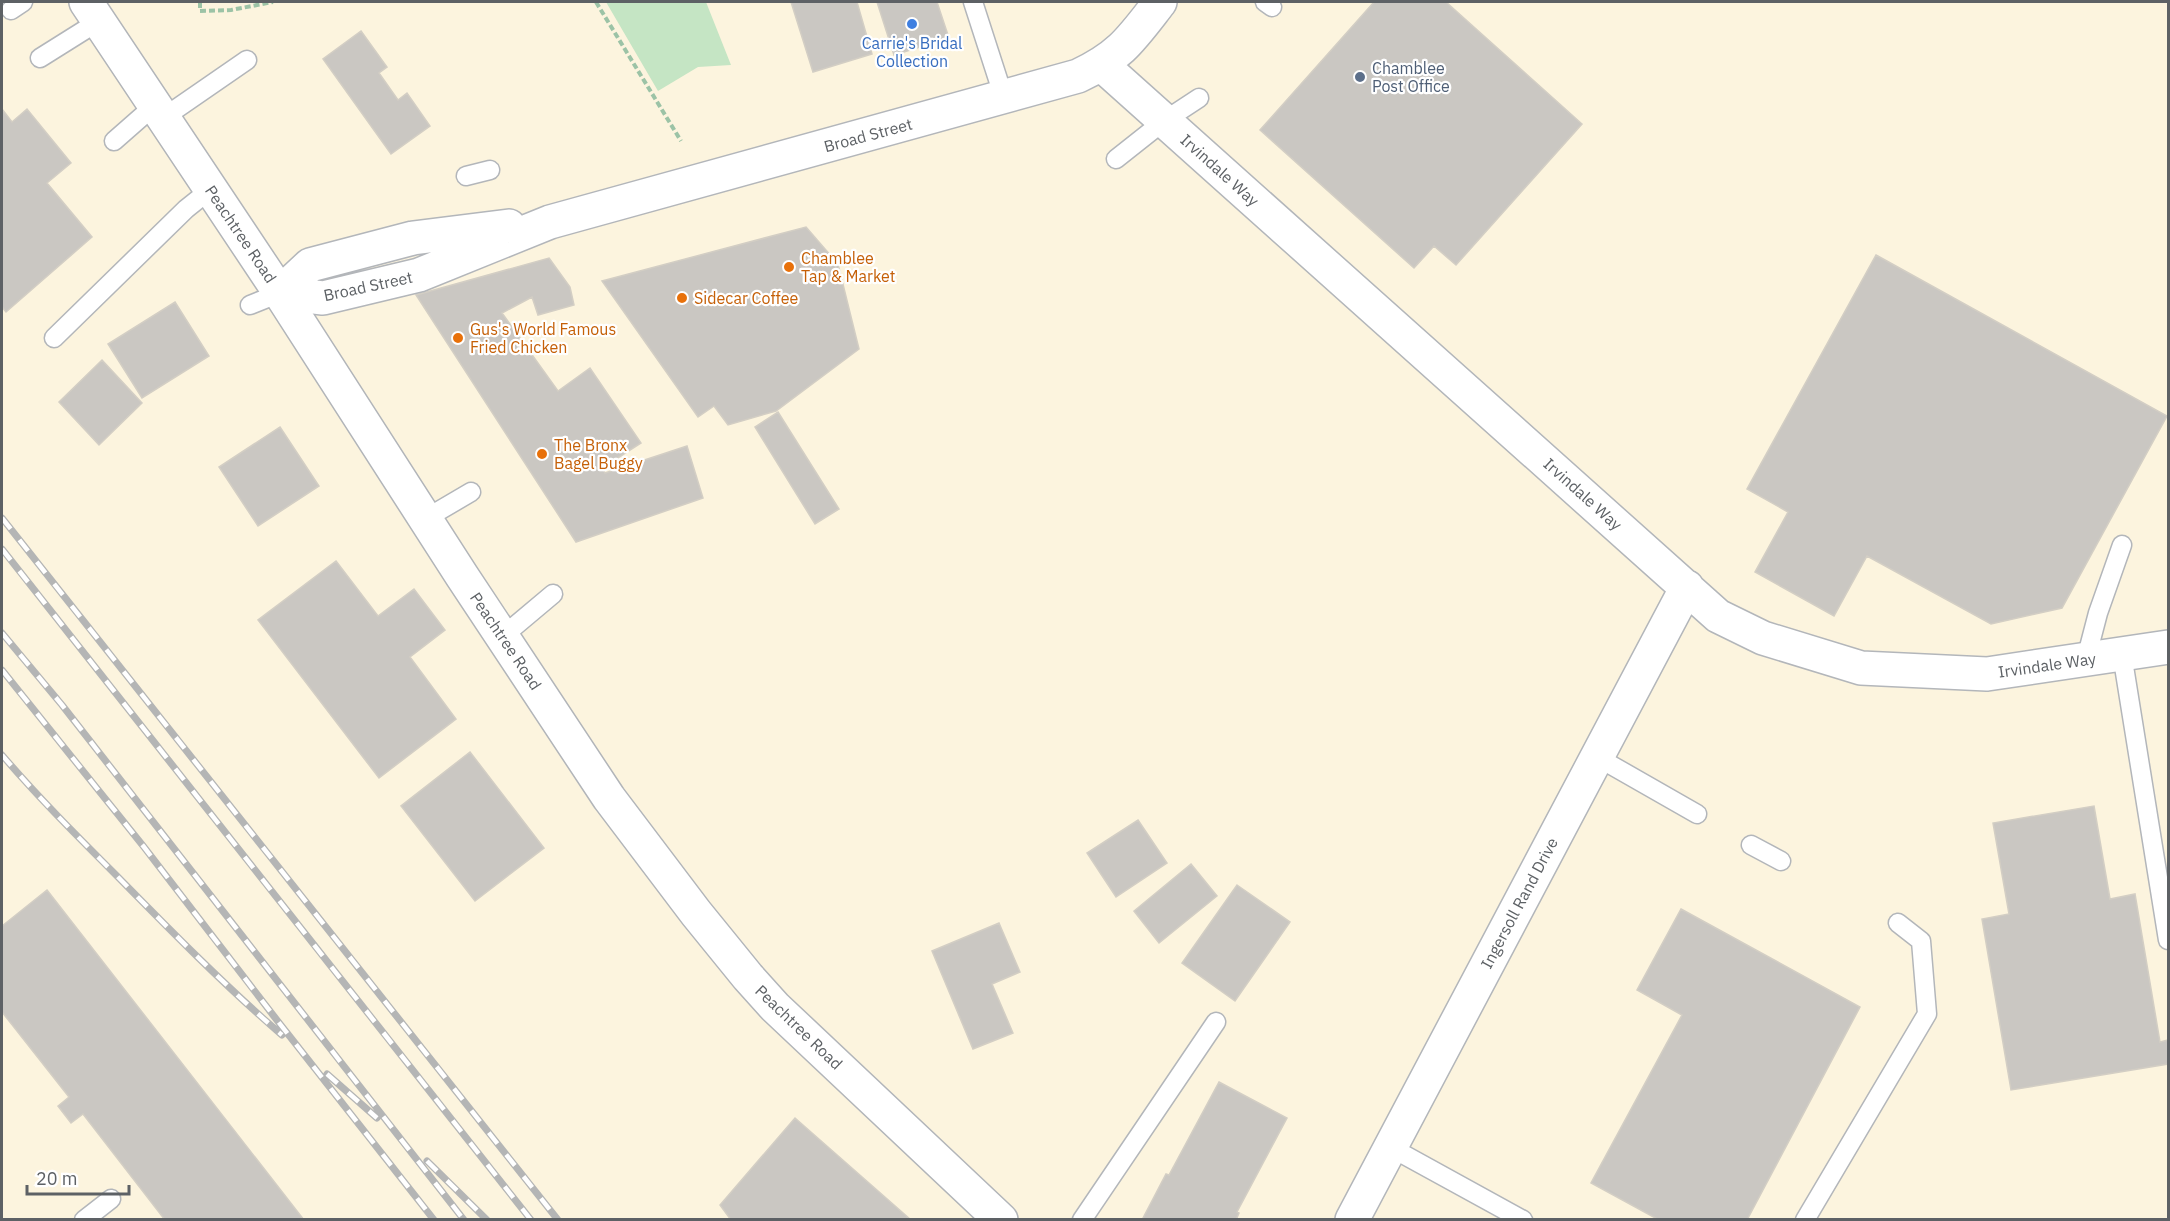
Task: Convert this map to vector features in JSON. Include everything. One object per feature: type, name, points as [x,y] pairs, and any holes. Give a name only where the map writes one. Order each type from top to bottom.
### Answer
[{"type":"street","name":"Broad Street","points":[[280,293],[310,265],[413,238],[550,222],[1078,76],[1102,65],[1121,50],[1160,2]]},
{"type":"street","name":"Peachtree Road","points":[[93,11],[609,798],[696,913],[748,977],[784,1015],[1001,1220]]},
{"type":"street","name":"Irvindale Way","points":[[1102,65],[1718,616],[1763,638],[1860,668],[1987,674],[2169,647]]},
{"type":"street","name":"Ingersoll Rand Drive","points":[[1352,1220],[1687,587]]},
{"type":"lane","points":[[973,2],[1004,98]]},
{"type":"lane","points":[[39,58],[93,11]]},
{"type":"lane","points":[[114,141],[248,60]]},
{"type":"lane","points":[[1116,159],[1164,121],[1200,98]]},
{"type":"lane","points":[[466,176],[490,170]]},
{"type":"lane","points":[[54,338],[186,208],[211,189]]},
{"type":"lane","points":[[250,305],[280,293]]},
{"type":"lane","points":[[425,519],[471,492]]},
{"type":"lane","points":[[2086,660],[2098,613],[2122,545]]},
{"type":"lane","points":[[503,636],[553,594]]},
{"type":"lane","points":[[2121,654],[2168,939]]},
{"type":"lane","points":[[1597,757],[1697,814]]},
{"type":"lane","points":[[1751,845],[1781,861]]},
{"type":"lane","points":[[1805,1220],[1927,1014],[1921,941],[1898,923]]},
{"type":"lane","points":[[1082,1220],[1216,1022]]},
{"type":"lane","points":[[1390,1147],[1522,1220]]},
{"type":"lane","points":[[84,1220],[111,1198]]},
{"type":"path","points":[[200,2],[200,11],[231,10],[273,2]]},
{"type":"path","points":[[596,2],[681,141]]},
{"type":"shaded area","points":[[2,2],[2168,2],[2168,1219],[2,1219]]},
{"type":"green space","points":[[606,2],[706,2],[731,65],[698,67],[658,91]]},
{"type":"building","points":[[791,2],[857,2],[872,54],[813,72]]},
{"type":"building","points":[[877,2],[937,2],[949,38],[894,55]]},
{"type":"building","points":[[1374,2],[1446,2],[1582,124],[1456,265],[1434,246],[1414,268],[1260,130]]},
{"type":"building","points":[[361,31],[387,67],[379,73],[398,100],[407,93],[430,126],[391,154],[323,59]]},
{"type":"building","points":[[2,109],[12,122],[27,109],[71,163],[47,183],[92,237],[6,312],[2,307]]},
{"type":"building","points":[[806,227],[838,264],[859,349],[776,411],[728,425],[714,406],[698,417],[602,281]]},
{"type":"building","points":[[1876,255],[2167,416],[2062,608],[1991,624],[1867,556],[1834,616],[1755,572],[1788,512],[1747,489]]},
{"type":"building","points":[[549,258],[570,287],[574,305],[538,315],[532,297],[502,313],[558,391],[590,368],[641,443],[602,468],[605,473],[687,446],[703,498],[576,542],[416,295]]},
{"type":"building","points":[[175,302],[209,356],[142,398],[108,344]]},
{"type":"building","points":[[102,360],[142,403],[99,445],[59,402]]},
{"type":"building","points":[[778,412],[839,509],[815,524],[755,427]]},
{"type":"building","points":[[280,427],[319,486],[258,526],[219,467]]},
{"type":"building","points":[[336,561],[378,616],[414,589],[445,630],[410,657],[456,719],[379,778],[258,620]]},
{"type":"building","points":[[470,752],[544,848],[475,901],[401,806]]},
{"type":"building","points":[[2094,806],[2110,899],[2135,894],[2160,1042],[2168,1040],[2168,1064],[2011,1090],[1982,919],[2009,914],[1993,823]]},
{"type":"building","points":[[1138,820],[1167,863],[1116,897],[1087,853]]},
{"type":"building","points":[[1191,864],[1217,896],[1159,943],[1134,911]]},
{"type":"building","points":[[1237,885],[1290,922],[1235,1001],[1182,963]]},
{"type":"building","points":[[47,890],[304,1220],[165,1220],[83,1114],[71,1123],[58,1106],[69,1097],[2,1012],[2,926]]},
{"type":"building","points":[[1681,909],[1860,1007],[1747,1220],[1659,1220],[1591,1183],[1682,1015],[1637,990]]},
{"type":"building","points":[[999,923],[1020,972],[992,984],[1013,1033],[973,1049],[932,951]]},
{"type":"building","points":[[1219,1082],[1287,1118],[1237,1212],[1239,1213],[1236,1220],[1142,1220],[1166,1174],[1169,1175]]},
{"type":"building","points":[[795,1118],[911,1220],[731,1220],[720,1205]]},
{"type":"railway","points":[[2,518],[558,1220]]},
{"type":"railway","points":[[2,549],[531,1220]]},
{"type":"railway","points":[[2,633],[62,705],[464,1220]]},
{"type":"railway","points":[[2,670],[144,847],[434,1220]]},
{"type":"railway","points":[[2,755],[58,816],[177,937],[282,1035]]},
{"type":"railway","points":[[327,1074],[377,1118]]},
{"type":"railway","points":[[427,1161],[487,1220]]},
{"type":"place","name":"Carrie's Bridal Collection","points":[[912,24]]},
{"type":"place","name":"Chamblee Post Office","points":[[1360,77]]},
{"type":"place","name":"Chamblee Tap & Market","points":[[789,267]]},
{"type":"place","name":"Sidecar Coffee","points":[[682,298]]},
{"type":"place","name":"Gus's World Famous Fried Chicken","points":[[458,338]]},
{"type":"place","name":"The Bronx Bagel Buggy","points":[[542,454]]}]
